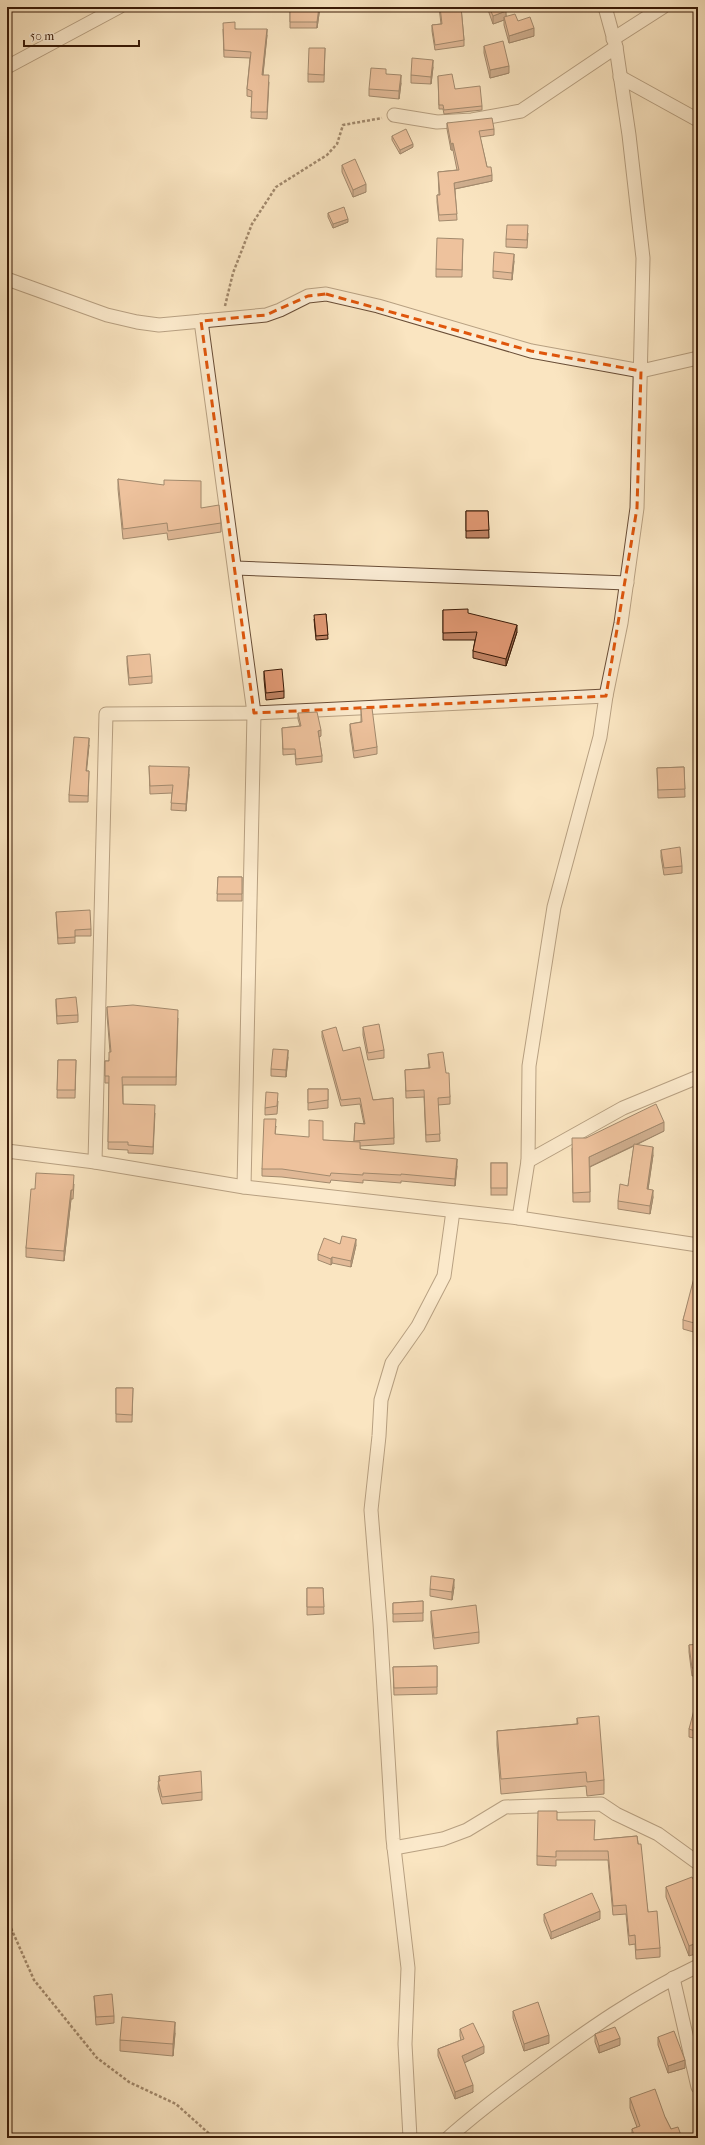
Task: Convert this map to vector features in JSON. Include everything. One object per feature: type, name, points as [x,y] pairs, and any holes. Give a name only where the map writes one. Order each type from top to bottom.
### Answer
[{"type":"street","points":[[7,67],[119,7]]},
{"type":"street","points":[[519,1218],[528,1161],[529,1066],[554,907],[600,737],[606,696],[621,623],[637,508],[643,258],[629,135],[614,43],[605,7]]},
{"type":"street","points":[[394,115],[437,122],[472,120],[521,111],[663,7]]},
{"type":"street","points":[[620,78],[698,120]]},
{"type":"street","points":[[7,279],[107,315],[137,322],[159,325],[266,315],[280,310],[308,296],[326,294],[378,306],[531,351],[641,371],[698,358]]},
{"type":"street","points":[[202,321],[254,713],[244,1187]]},
{"type":"street","points":[[235,568],[627,583]]},
{"type":"street","points":[[95,1162],[106,714],[254,713],[606,696]]},
{"type":"street","points":[[528,1161],[623,1108],[698,1077]]},
{"type":"street","points":[[7,1151],[95,1162],[244,1187],[519,1218],[698,1245]]},
{"type":"street","points":[[410,2138],[405,2044],[408,1968],[394,1848],[380,1623],[371,1510],[379,1436],[380,1400],[392,1362],[418,1326],[444,1276],[453,1211]]},
{"type":"street","points":[[394,1848],[443,1839],[467,1830],[505,1807],[601,1804],[616,1814],[658,1834],[698,1863]]},
{"type":"street","points":[[448,2138],[473,2115],[589,2028],[626,2004],[698,1966]]},
{"type":"street","points":[[673,1978],[698,2087]]},
{"type":"path","points":[[223,318],[233,273],[252,224],[276,187],[327,155],[337,144],[343,125],[394,115]]},
{"type":"path","points":[[7,1919],[34,1980],[96,2058],[129,2082],[176,2104],[214,2138]]},
{"type":"highlighted area","points":[[326,294],[531,351],[641,371],[637,508],[606,696],[254,713],[201,321],[266,315],[308,296]]},
{"type":"building","points":[[290,7],[319,7],[317,22],[290,22]]},
{"type":"building","points":[[440,7],[461,7],[464,40],[435,45],[432,25],[442,24]]},
{"type":"building","points":[[489,7],[505,7],[506,11],[493,16]]},
{"type":"building","points":[[515,14],[518,21],[530,17],[534,28],[509,36],[504,17]]},
{"type":"building","points":[[235,22],[235,29],[267,29],[262,75],[269,75],[267,112],[251,112],[252,91],[247,89],[251,52],[224,50],[223,23]]},
{"type":"building","points":[[7,24],[10,32],[7,33]]},
{"type":"building","points":[[503,41],[509,66],[490,70],[484,46]]},
{"type":"building","points":[[309,48],[325,48],[324,75],[308,74]]},
{"type":"building","points":[[412,58],[433,60],[431,77],[411,75]]},
{"type":"building","points":[[371,68],[386,69],[386,74],[401,75],[399,91],[369,89]]},
{"type":"building","points":[[452,74],[455,89],[480,86],[482,106],[444,110],[443,105],[439,105],[438,76]]},
{"type":"building","points":[[492,118],[494,129],[479,131],[487,167],[491,167],[492,175],[454,183],[457,214],[439,215],[437,195],[440,195],[438,172],[459,170],[453,143],[451,144],[447,123]]},
{"type":"building","points":[[406,129],[413,144],[400,150],[392,136]]},
{"type":"building","points":[[355,159],[366,184],[353,190],[342,165]]},
{"type":"building","points":[[344,207],[348,219],[333,224],[328,213]]},
{"type":"building","points":[[507,225],[528,225],[527,240],[506,239]]},
{"type":"building","points":[[437,238],[463,239],[462,270],[436,269]]},
{"type":"building","points":[[494,252],[514,254],[512,273],[493,271]]},
{"type":"building","points":[[118,479],[164,485],[164,480],[201,481],[201,508],[219,505],[221,523],[168,531],[167,523],[123,529]]},
{"type":"building","points":[[466,511],[488,511],[489,530],[466,531]]},
{"type":"building","points":[[468,609],[468,613],[517,625],[506,659],[473,651],[477,632],[443,633],[443,610]]},
{"type":"building","points":[[326,614],[328,635],[316,636],[314,615]]},
{"type":"building","points":[[150,654],[152,676],[129,678],[127,656]]},
{"type":"building","points":[[282,669],[284,691],[266,693],[264,671]]},
{"type":"building","points":[[372,708],[377,747],[354,751],[350,724],[362,722],[361,709]]},
{"type":"building","points":[[317,712],[321,730],[318,731],[322,756],[296,759],[295,749],[283,749],[282,728],[301,726],[298,713]]},
{"type":"building","points":[[74,737],[89,738],[86,771],[89,771],[88,796],[69,795]]},
{"type":"building","points":[[149,766],[189,767],[186,804],[171,803],[173,785],[150,786]]},
{"type":"building","points":[[684,767],[685,789],[658,790],[657,768]]},
{"type":"building","points":[[680,847],[682,866],[664,868],[661,850]]},
{"type":"building","points":[[218,877],[242,877],[242,894],[217,894]]},
{"type":"building","points":[[90,910],[91,929],[75,930],[75,937],[58,938],[56,912]]},
{"type":"building","points":[[76,997],[78,1015],[57,1016],[56,999]]},
{"type":"building","points":[[133,1005],[178,1010],[176,1077],[122,1077],[123,1104],[155,1105],[153,1147],[128,1145],[128,1142],[108,1142],[109,1076],[105,1076],[105,1061],[109,1061],[109,1052],[111,1052],[107,1007]]},
{"type":"building","points":[[379,1024],[384,1050],[368,1053],[363,1027]]},
{"type":"building","points":[[336,1027],[343,1051],[360,1047],[373,1100],[393,1098],[394,1138],[354,1141],[355,1123],[365,1124],[360,1098],[341,1100],[322,1031]]},
{"type":"building","points":[[273,1049],[288,1050],[286,1070],[271,1069]]},
{"type":"building","points":[[443,1052],[446,1073],[449,1073],[450,1097],[438,1098],[440,1134],[426,1135],[424,1090],[406,1091],[405,1070],[430,1068],[428,1054]]},
{"type":"building","points":[[58,1060],[76,1060],[75,1090],[57,1090]]},
{"type":"building","points":[[308,1089],[328,1089],[328,1100],[308,1103]]},
{"type":"building","points":[[266,1092],[278,1093],[277,1106],[265,1108]]},
{"type":"building","points":[[656,1104],[664,1122],[589,1157],[590,1192],[573,1193],[572,1138],[586,1138]]},
{"type":"building","points":[[264,1119],[276,1119],[275,1134],[309,1137],[309,1120],[323,1121],[323,1140],[360,1142],[360,1149],[457,1159],[455,1179],[401,1174],[363,1173],[363,1175],[331,1173],[330,1176],[282,1169],[262,1169]]},
{"type":"building","points":[[634,1144],[653,1147],[647,1189],[653,1190],[650,1206],[618,1201],[620,1184],[628,1186]]},
{"type":"building","points":[[491,1163],[507,1163],[507,1188],[491,1188]]},
{"type":"building","points":[[36,1173],[74,1175],[64,1251],[26,1248],[31,1189],[35,1189]]},
{"type":"building","points":[[342,1236],[356,1239],[351,1261],[332,1257],[331,1259],[318,1254],[324,1238],[340,1244]]},
{"type":"building","points":[[696,1270],[698,1270],[698,1324],[683,1320]]},
{"type":"building","points":[[116,1388],[133,1388],[132,1415],[116,1414]]},
{"type":"building","points":[[431,1576],[454,1579],[452,1592],[430,1589]]},
{"type":"building","points":[[307,1588],[323,1588],[324,1607],[307,1607]]},
{"type":"building","points":[[423,1601],[423,1613],[393,1614],[393,1603]]},
{"type":"building","points":[[476,1605],[479,1632],[434,1638],[431,1611]]},
{"type":"building","points":[[698,1644],[698,1668],[692,1668],[689,1645]]},
{"type":"building","points":[[437,1666],[437,1687],[394,1688],[393,1667]]},
{"type":"building","points":[[694,1710],[698,1711],[698,1732],[689,1729]]},
{"type":"building","points":[[599,1716],[604,1780],[587,1782],[586,1772],[501,1779],[497,1731],[578,1724],[577,1718]]},
{"type":"building","points":[[201,1771],[202,1792],[162,1797],[158,1781],[160,1781],[159,1776]]},
{"type":"building","points":[[538,1811],[557,1811],[557,1820],[595,1820],[594,1840],[637,1836],[638,1844],[641,1844],[648,1912],[657,1911],[660,1948],[636,1950],[635,1935],[629,1936],[626,1905],[613,1906],[608,1851],[556,1851],[556,1857],[537,1856]]},
{"type":"building","points":[[692,1877],[693,1879],[698,1878],[698,1942],[689,1946],[666,1887]]},
{"type":"building","points":[[592,1893],[600,1911],[551,1932],[544,1914]]},
{"type":"building","points":[[112,1994],[114,2016],[96,2017],[94,1996]]},
{"type":"building","points":[[538,2002],[549,2035],[524,2044],[513,2011]]},
{"type":"building","points":[[122,2017],[175,2022],[173,2044],[120,2040]]},
{"type":"building","points":[[473,2023],[484,2046],[462,2056],[473,2085],[455,2092],[438,2049],[464,2039],[460,2029]]},
{"type":"building","points":[[615,2027],[620,2038],[599,2046],[595,2034]]},
{"type":"building","points":[[674,2031],[685,2060],[668,2066],[658,2037]]},
{"type":"building","points":[[655,2089],[671,2129],[678,2127],[682,2138],[635,2138],[632,2129],[640,2126],[630,2098]]}]
